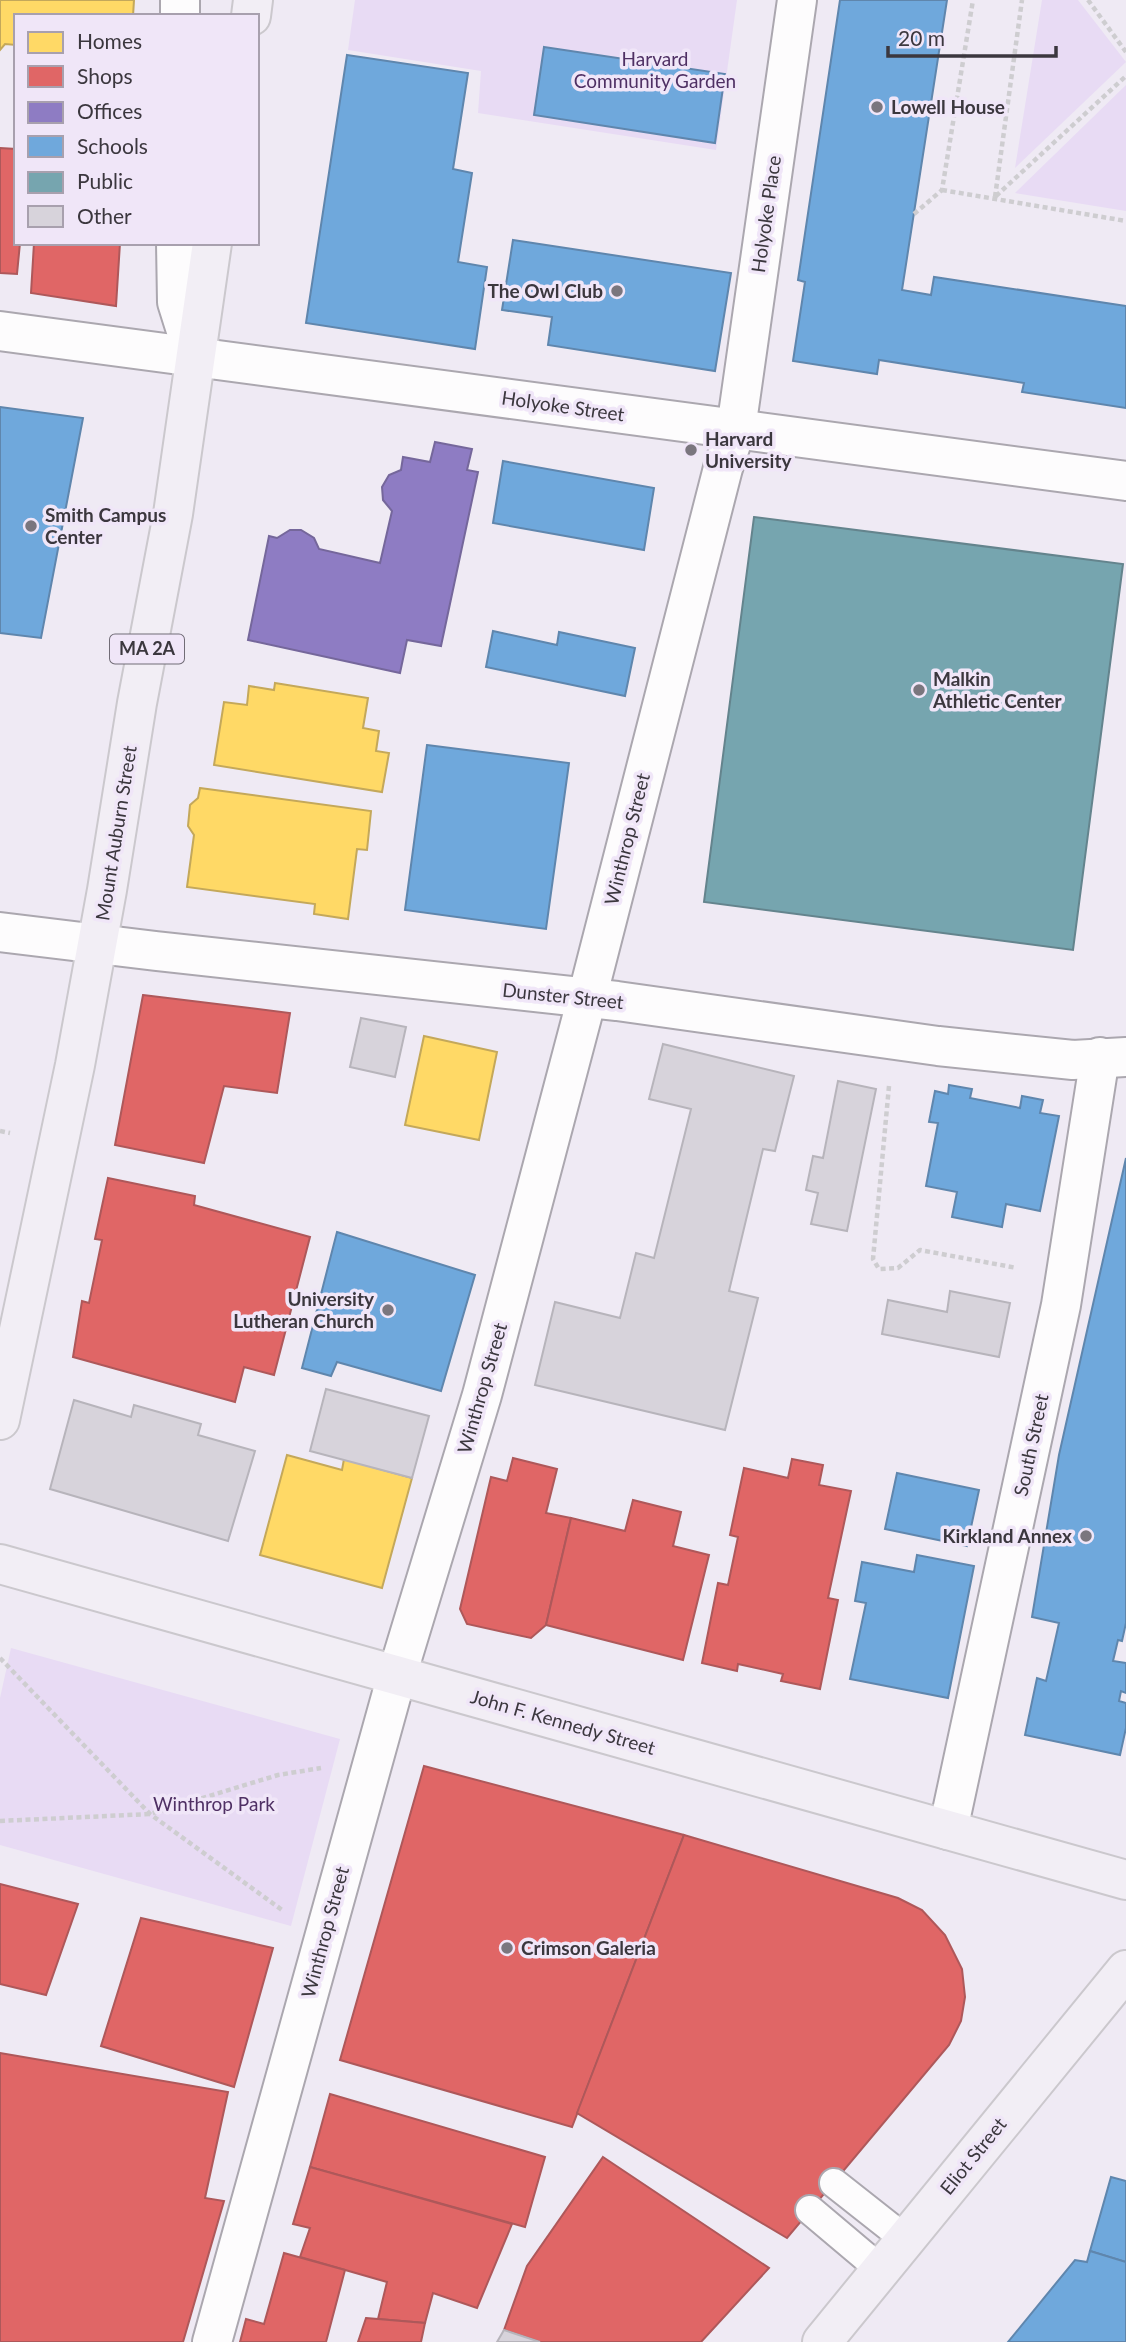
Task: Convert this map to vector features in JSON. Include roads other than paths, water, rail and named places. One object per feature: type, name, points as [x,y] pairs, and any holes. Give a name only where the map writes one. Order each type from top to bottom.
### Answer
[{"type":"main road","name":"Mount Auburn Street","points":[[0,1420],[75,1065],[97,943],[137,703],[173,514],[212,245]]},
{"type":"main road","name":"John F. Kennedy Street","points":[[0,1564],[1126,1880]]},
{"type":"main road","name":"Eliot Street","points":[[822,2342],[1126,1970]]},
{"type":"street","name":"Holyoke Place","points":[[736,429],[797,0]]},
{"type":"street","points":[[176,245],[177,302],[194,356]]},
{"type":"street","name":"Holyoke Street","points":[[0,331],[1126,481]]},
{"type":"street","name":"Winthrop Street","points":[[212,2342],[397,1675],[482,1395],[723,468],[736,429]]},
{"type":"street","name":"Dunster Street","points":[[0,932],[587,998],[938,1046],[1073,1060],[1113,1057]]},
{"type":"street","name":"South Street","points":[[948,1830],[1113,1057]]},
{"type":"lane","points":[[834,2183],[905,2239]]},
{"type":"lane","points":[[810,2210],[880,2269]]},
{"type":"place","name":"Lowell House","points":[[877,107]]},
{"type":"place","name":"The Owl Club","points":[[617,291]]},
{"type":"place","name":"Harvard University","points":[[691,450]]},
{"type":"place","name":"Smith Campus Center","points":[[31,526]]},
{"type":"place","name":"Malkin Athletic Center","points":[[919,690]]},
{"type":"place","name":"University Lutheran Church","points":[[388,1310]]},
{"type":"place","name":"Kirkland Annex","points":[[1086,1536]]},
{"type":"place","name":"Crimson Galeria","points":[[507,1948]]},
{"type":"park label","name":"Harvard Community Garden","points":[[655,70]]},
{"type":"park label","name":"Winthrop Park","points":[[214,1804]]}]
